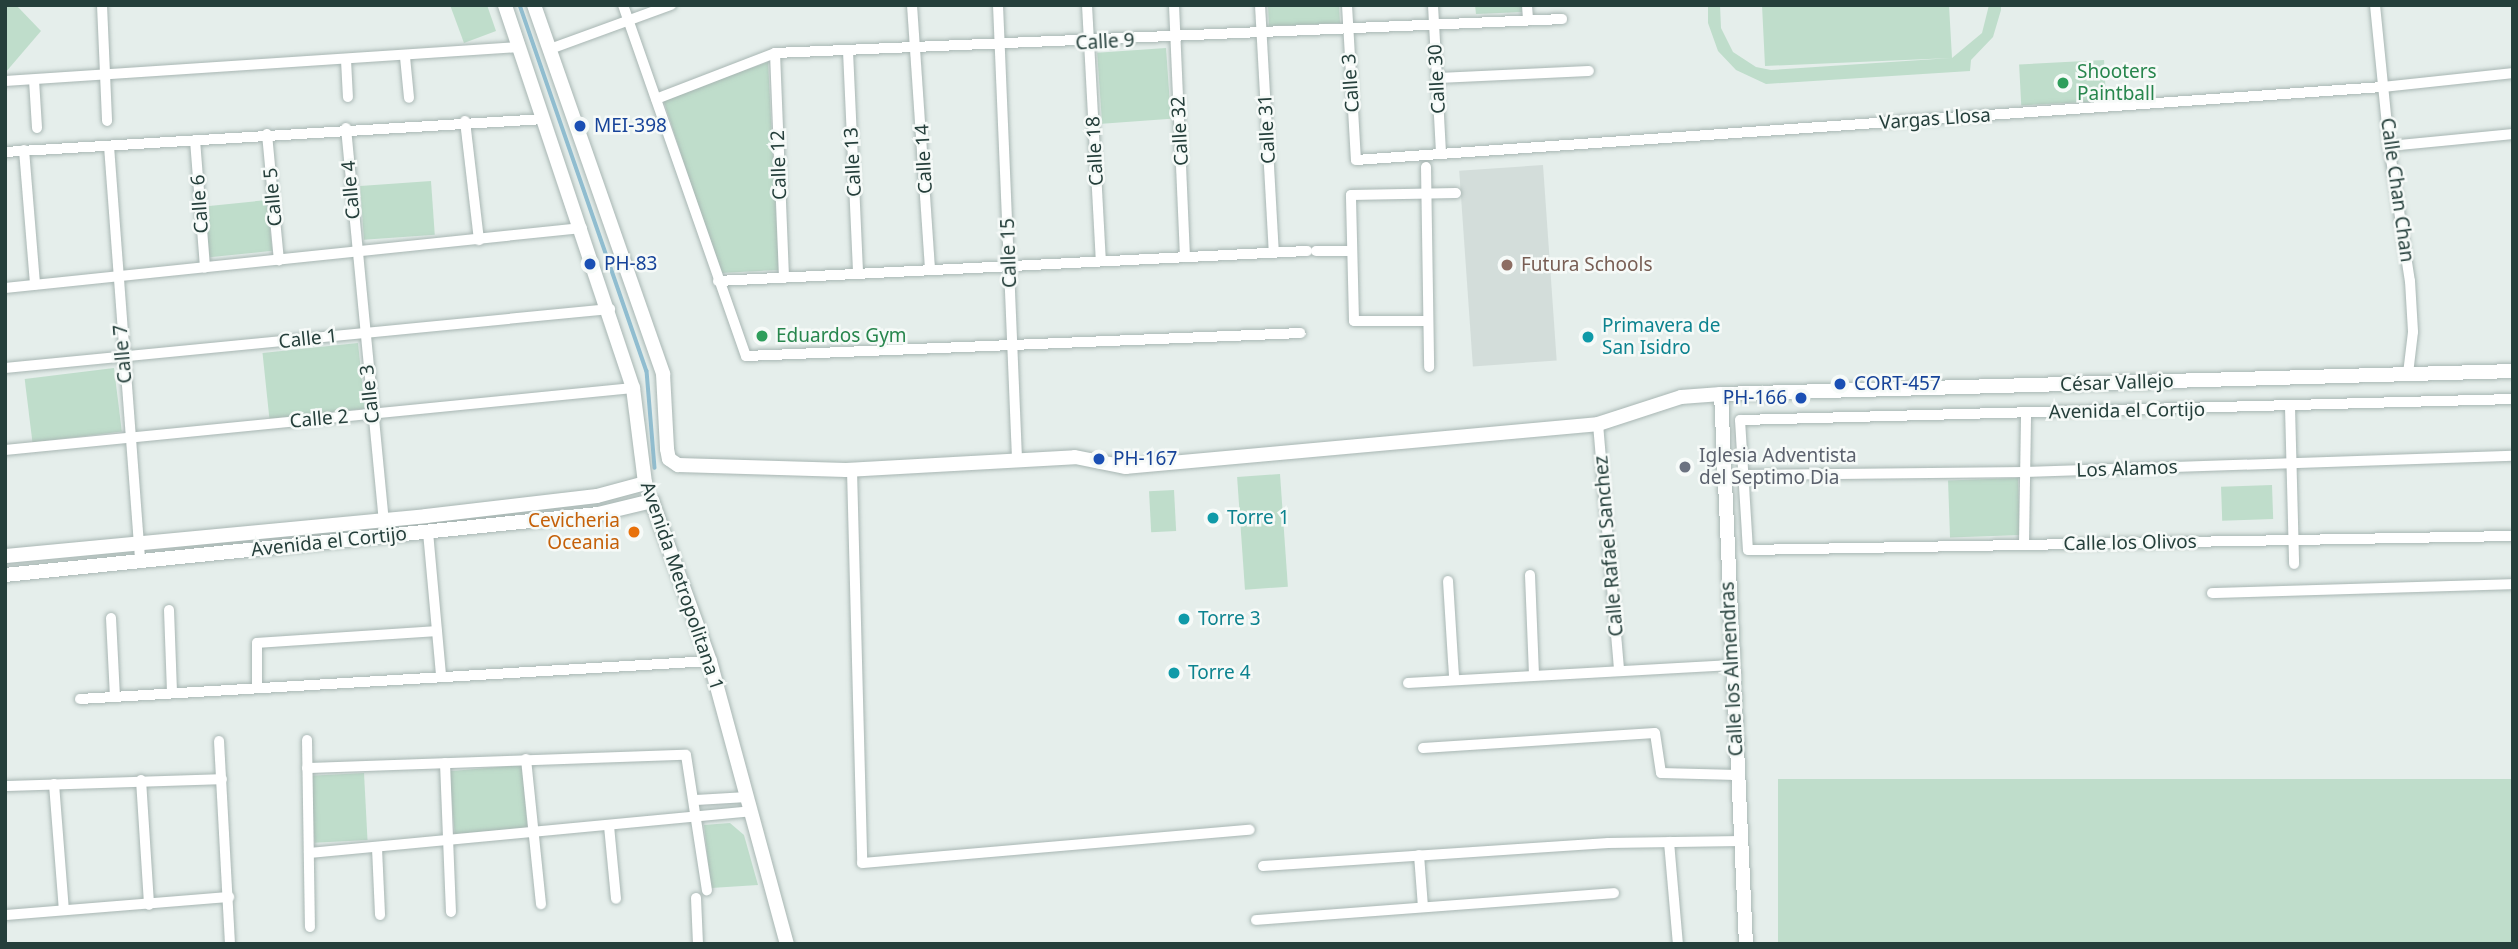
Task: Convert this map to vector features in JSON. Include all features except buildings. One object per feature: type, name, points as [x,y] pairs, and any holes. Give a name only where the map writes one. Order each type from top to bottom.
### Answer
[{"type":"street","points":[[102,5],[107,121]]},
{"type":"street","name":"Avenida Metropolitana 1","points":[[505,5],[610,309],[633,388],[645,483],[710,661],[787,944]]},
{"type":"street","points":[[5,288],[479,240],[584,228],[604,221],[534,5]]},
{"type":"street","points":[[623,5],[718,281],[748,357],[1301,333]]},
{"type":"street","points":[[550,49],[671,5]]},
{"type":"street","name":"Calle 14","points":[[912,5],[919,48],[930,269]]},
{"type":"street","name":"Calle 15","points":[[998,5],[1017,460]]},
{"type":"street","name":"Calle 18","points":[[1087,5],[1101,260]]},
{"type":"street","name":"Calle 32","points":[[1174,5],[1185,257]]},
{"type":"street","name":"Calle 31","points":[[1260,5],[1274,253]]},
{"type":"street","name":"Calle 3","points":[[1346,5],[1356,160]]},
{"type":"street","name":"Calle 30","points":[[1433,5],[1441,153]]},
{"type":"street","points":[[1527,5],[1528,20]]},
{"type":"street","name":"Calle Chan Chan","points":[[2375,5],[2389,146],[2410,281],[2413,332],[2408,374]]},
{"type":"street","name":"Calle 9","points":[[656,99],[775,53],[1000,46],[1562,19]]},
{"type":"street","points":[[5,81],[503,51],[520,47]]},
{"type":"street","name":"Calle 13","points":[[848,51],[858,273]]},
{"type":"street","name":"Calle 12","points":[[775,53],[784,278]]},
{"type":"street","points":[[405,57],[409,98]]},
{"type":"street","points":[[346,60],[348,97]]},
{"type":"street","points":[[1438,78],[1589,71]]},
{"type":"street","name":"Vargas Llosa","points":[[1356,160],[2383,87],[2513,73]]},
{"type":"street","points":[[34,79],[37,128]]},
{"type":"street","points":[[5,152],[346,128],[544,119]]},
{"type":"street","points":[[466,121],[479,240]]},
{"type":"street","name":"Calle 4","points":[[346,128],[356,253]]},
{"type":"street","name":"Calle 5","points":[[267,134],[279,260]]},
{"type":"street","points":[[2389,146],[2513,134]]},
{"type":"street","name":"Calle 6","points":[[195,140],[205,268]]},
{"type":"street","name":"Calle 7","points":[[109,146],[140,561]]},
{"type":"street","points":[[24,150],[35,285]]},
{"type":"street","points":[[1426,167],[1429,367]]},
{"type":"street","points":[[1428,321],[1354,321],[1351,195],[1457,193]]},
{"type":"street","name":"César Vallejo","points":[[604,221],[663,374],[669,459],[678,465],[852,470],[1075,457],[1126,467],[1598,424],[1681,397],[1721,394],[2513,371]]},
{"type":"street","points":[[718,281],[1010,264],[1352,251]]},
{"type":"street","name":"Calle 3","points":[[356,253],[385,536]]},
{"type":"street","name":"Calle 1","points":[[5,368],[123,359],[610,309]]},
{"type":"street","name":"Calle 2","points":[[5,450],[633,388]]},
{"type":"street","name":"Calle los Almendras","points":[[1721,394],[1731,666],[1746,944]]},
{"type":"street","name":"Avenida el Cortijo","points":[[1742,475],[1740,420],[2513,399]]},
{"type":"street","points":[[2290,407],[2294,564]]},
{"type":"street","points":[[2024,545],[2026,413]]},
{"type":"street","name":"Calle Rafael Sanchez","points":[[1598,424],[1619,668]]},
{"type":"street","name":"Los Alamos","points":[[1742,475],[2025,472],[2513,456]]},
{"type":"street","points":[[852,470],[862,863],[1251,830]]},
{"type":"street","name":"Calle los Olivos","points":[[1742,475],[1748,550],[2513,536]]},
{"type":"street","name":"Avenida el Cortijo","points":[[5,556],[383,520],[597,496],[645,483]]},
{"type":"street","name":"Avenida el Cortijo","points":[[5,575],[598,514],[652,501]]},
{"type":"street","points":[[428,532],[442,676]]},
{"type":"street","points":[[1530,575],[1534,673]]},
{"type":"street","points":[[1448,581],[1454,677]]},
{"type":"street","points":[[2212,593],[2513,584]]},
{"type":"street","points":[[169,610],[172,693]]},
{"type":"street","points":[[111,618],[116,697]]},
{"type":"street","points":[[257,688],[257,643],[437,631]]},
{"type":"street","points":[[80,699],[710,661]]},
{"type":"street","points":[[1408,683],[1454,677],[1619,668],[1731,666]]},
{"type":"street","points":[[1423,748],[1655,733],[1661,773],[1737,775]]},
{"type":"street","points":[[307,740],[310,928]]},
{"type":"street","points":[[219,741],[230,944]]},
{"type":"street","points":[[307,768],[680,753],[690,762],[707,890]]},
{"type":"street","points":[[526,758],[541,904]]},
{"type":"street","points":[[445,763],[451,912]]},
{"type":"street","points":[[5,786],[222,779]]},
{"type":"street","points":[[141,780],[149,905]]},
{"type":"street","points":[[54,784],[64,911]]},
{"type":"street","points":[[695,800],[747,796]]},
{"type":"street","points":[[309,853],[751,811]]},
{"type":"street","points":[[609,826],[616,899]]},
{"type":"street","points":[[1263,866],[1419,855],[1669,842],[1741,841]]},
{"type":"street","points":[[1669,842],[1678,944]]},
{"type":"street","points":[[377,848],[380,915]]},
{"type":"street","points":[[1419,855],[1423,907]]},
{"type":"street","points":[[1256,920],[1614,893]]},
{"type":"street","points":[[5,915],[229,897]]},
{"type":"street","points":[[696,898],[698,944]]},
{"type":"shaded area","name":"Futura Schools","points":[[1543,165],[1557,361],[1473,366],[1459,171]]},
{"type":"green space","points":[[5,5],[16,5],[41,31],[5,73]]},
{"type":"green space","points":[[450,5],[487,5],[496,31],[464,43]]},
{"type":"green space","points":[[1268,5],[1339,5],[1340,23],[1269,26]]},
{"type":"green space","points":[[1475,5],[1522,5],[1522,12],[1476,14]]},
{"type":"green space","points":[[1708,5],[1720,5],[1721,28],[1733,52],[1756,67],[1771,70],[1951,58],[1765,66],[1762,5],[1949,5],[1952,58],[1982,33],[1989,5],[2001,5],[2001,10],[1993,37],[1971,60],[1970,71],[1766,84],[1736,70],[1718,51],[1708,23]]},
{"type":"green space","points":[[1166,48],[1171,119],[1102,124],[1097,53]]},
{"type":"green space","name":"Shooters Paintball","points":[[2104,60],[2106,101],[2021,105],[2019,64]]},
{"type":"green space","points":[[768,62],[779,270],[720,273],[663,99]]},
{"type":"green space","points":[[431,181],[435,235],[364,240],[360,186]]},
{"type":"green space","points":[[267,200],[272,251],[210,257],[204,207]]},
{"type":"green space","points":[[358,343],[365,409],[269,419],[263,353]]},
{"type":"green space","points":[[114,368],[122,432],[32,442],[25,379]]},
{"type":"green space","points":[[1280,474],[1288,587],[1245,590],[1237,477]]},
{"type":"green space","points":[[2018,478],[2020,535],[1950,537],[1948,480]]},
{"type":"green space","points":[[2272,485],[2273,519],[2222,521],[2221,487]]},
{"type":"green space","points":[[1174,490],[1176,531],[1151,532],[1149,491]]},
{"type":"green space","points":[[522,765],[527,828],[455,834],[449,771]]},
{"type":"green space","points":[[364,773],[368,840],[315,843],[311,776]]},
{"type":"green space","points":[[1778,779],[2513,779],[2513,944],[1778,944]]},
{"type":"green space","points":[[730,823],[744,835],[758,885],[711,888],[704,825]]},
{"type":"waterway","points":[[520,5],[647,371],[655,468]]},
{"type":"place","name":"Shooters Paintball","points":[[2063,83]]},
{"type":"place","name":"MEI-398","points":[[580,126]]},
{"type":"place","name":"PH-83","points":[[590,264]]},
{"type":"place","name":"Futura Schools","points":[[1507,265]]},
{"type":"place","name":"Eduardos Gym","points":[[762,336]]},
{"type":"place","name":"Primavera de San Isidro","points":[[1588,337]]},
{"type":"place","name":"CORT-457","points":[[1840,384]]},
{"type":"place","name":"PH-166","points":[[1801,398]]},
{"type":"place","name":"PH-167","points":[[1099,459]]},
{"type":"place","name":"Iglesia Adventista del Septimo Dia","points":[[1685,467]]},
{"type":"place","name":"Torre 1","points":[[1213,518]]},
{"type":"place","name":"Cevicheria Oceania","points":[[634,532]]},
{"type":"place","name":"Torre 3","points":[[1184,619]]},
{"type":"place","name":"Torre 4","points":[[1174,673]]}]
